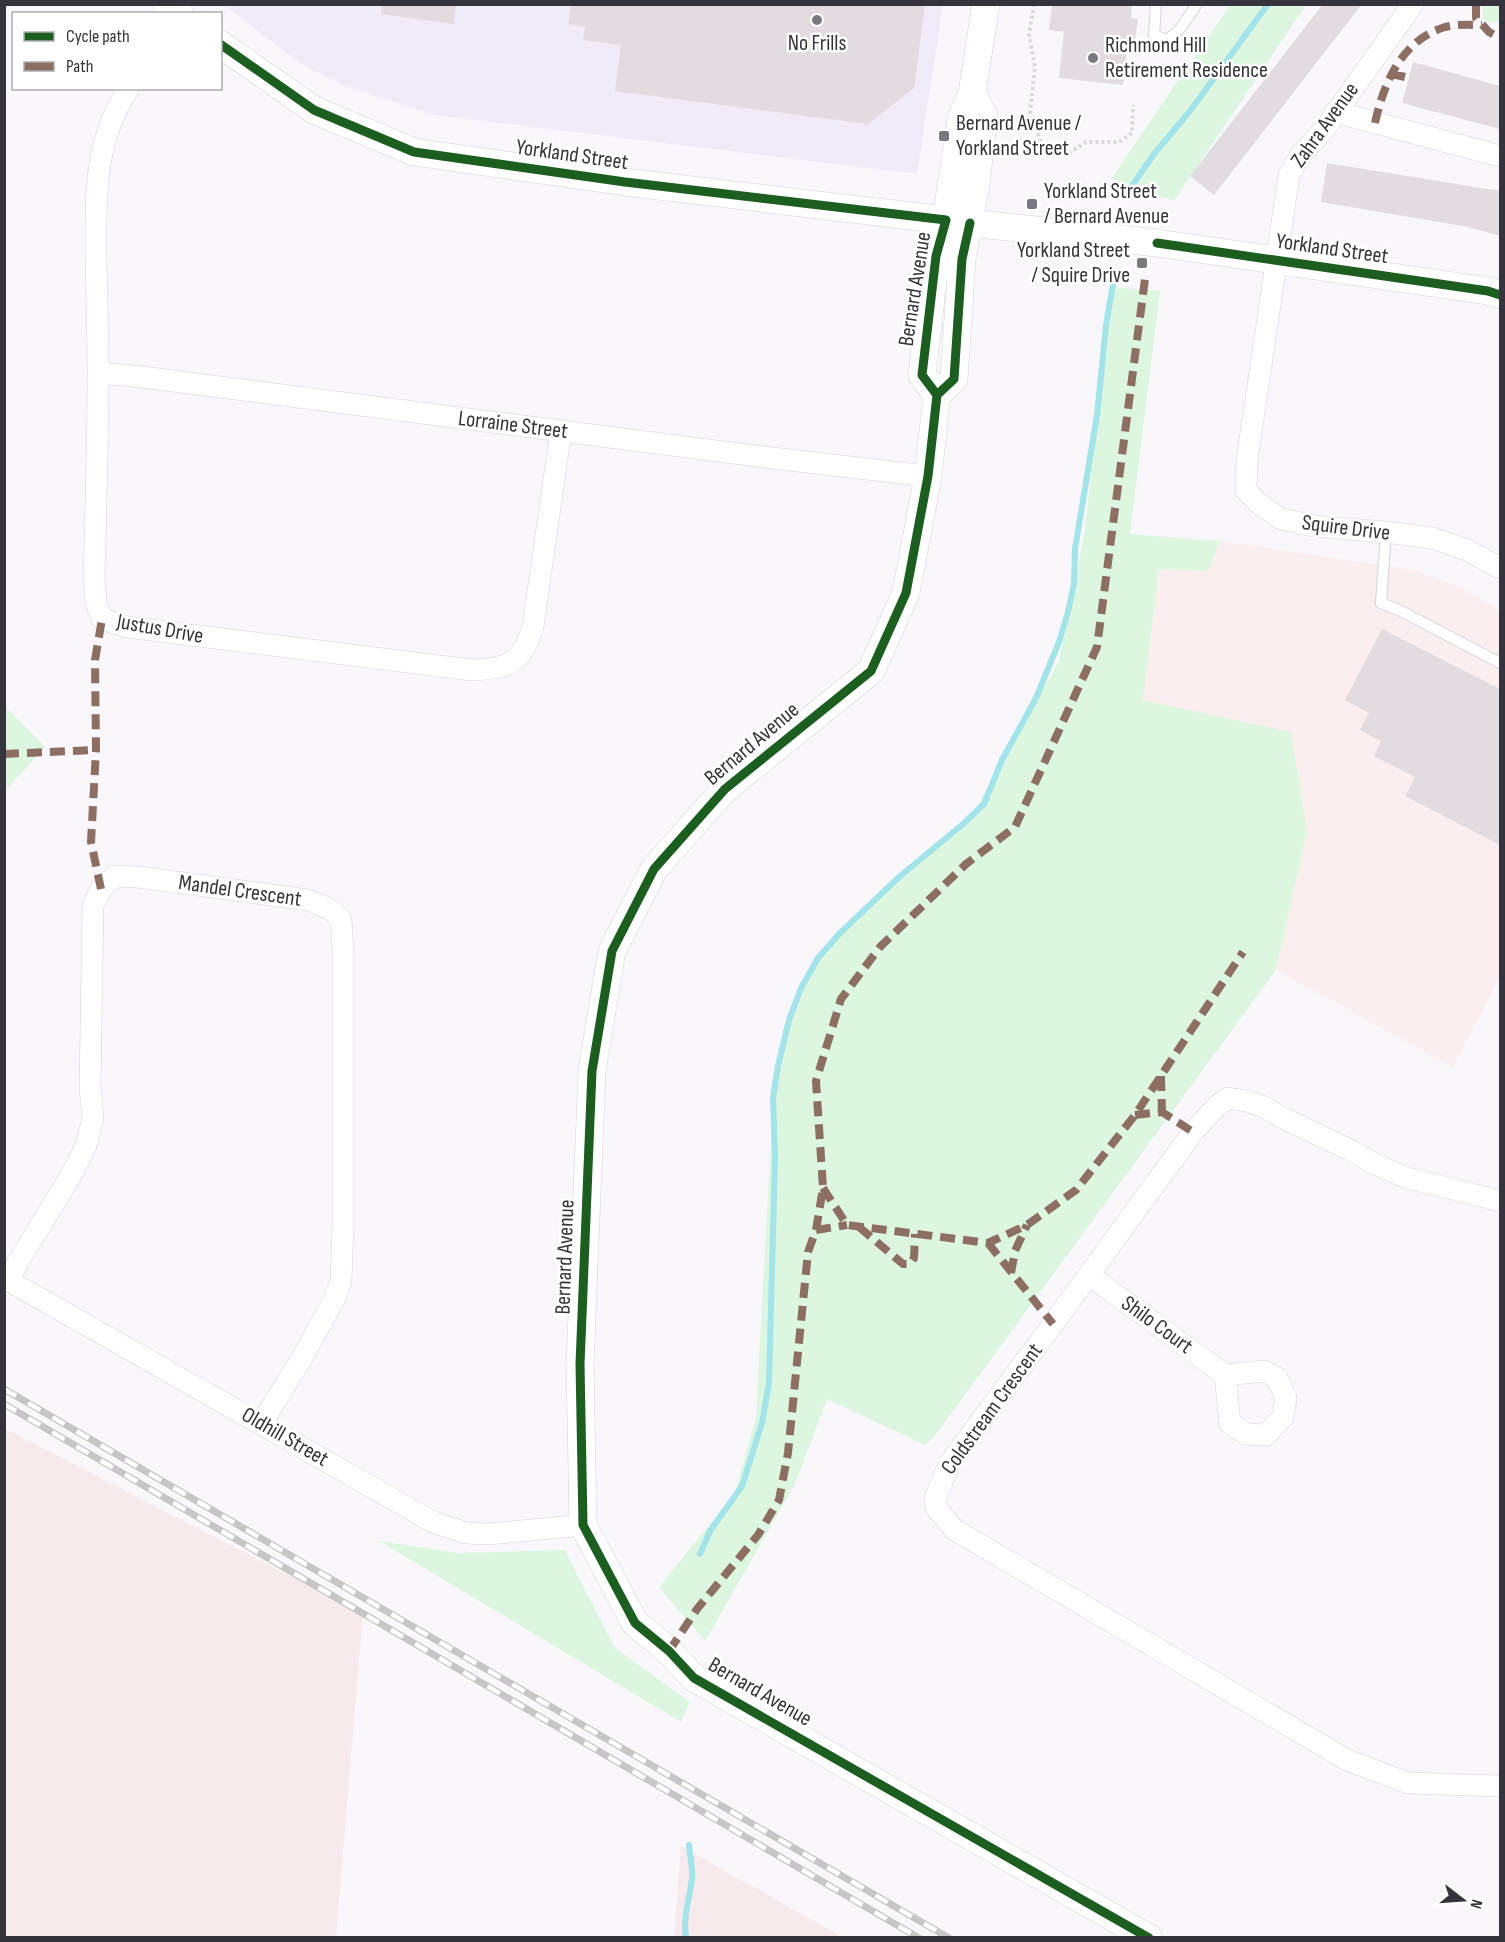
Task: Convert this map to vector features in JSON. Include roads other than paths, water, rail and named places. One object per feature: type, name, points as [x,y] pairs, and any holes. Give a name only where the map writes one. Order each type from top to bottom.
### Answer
[{"type":"street","name":"Bernard Avenue","points":[[986,4],[972,93],[961,119],[958,221],[936,256],[922,375],[937,394],[928,476],[906,593],[871,671],[725,789],[654,869],[612,951],[592,1071],[580,1364],[583,1525],[635,1623],[669,1651],[694,1678],[1149,1938]]},
{"type":"street","name":"Zahra Avenue","points":[[1275,261],[1289,175],[1301,155],[1326,127],[1413,4]]},
{"type":"street","name":"Yorkland Street","points":[[222,45],[314,110],[414,152],[625,182],[1157,243],[1488,291],[1500,295]]},
{"type":"street","name":"Justus Drive","points":[[128,90],[107,133],[98,172],[96,204],[98,373],[94,577],[96,602],[102,619],[127,627],[430,666],[471,670],[495,669],[516,661],[528,643],[537,604],[561,431]]},
{"type":"street","points":[[1335,112],[1500,156]]},
{"type":"street","name":"Squire Drive","points":[[1275,261],[1247,459],[1246,490],[1257,502],[1279,518],[1313,526],[1432,538],[1467,550],[1500,568]]},
{"type":"street","name":"Lorraine Street","points":[[98,373],[928,476]]},
{"type":"street","name":"Mandel Crescent","points":[[7,1280],[70,1177],[86,1146],[93,1118],[90,1088],[93,905],[101,889],[115,876],[138,877],[308,900],[332,910],[341,920],[343,950],[343,1227],[340,1281],[334,1300],[261,1424]]},
{"type":"street","name":"Coldstream Crescent","points":[[1500,1201],[1404,1177],[1262,1106],[1228,1098],[1216,1106],[1199,1124],[949,1464],[935,1499],[938,1509],[955,1530],[1347,1760],[1408,1783],[1500,1786]]},
{"type":"street","name":"Shilo Court","points":[[1089,1275],[1225,1375]]},
{"type":"street","name":"Oldhill Street","points":[[7,1280],[433,1522],[466,1533],[489,1534],[583,1525]]},
{"type":"lane","points":[[1156,4],[1154,34],[1167,40],[1180,29],[1197,4]]},
{"type":"lane","points":[[1386,532],[1381,603],[1401,611],[1500,663]]},
{"type":"waterway","points":[[1127,193],[1268,4]]},
{"type":"waterway","points":[[700,1554],[710,1531],[742,1486],[762,1423],[769,1383],[775,1157],[773,1097],[789,1020],[801,988],[818,958],[839,934],[899,877],[984,804],[1002,760],[1036,698],[1059,642],[1074,583],[1075,549],[1097,415],[1106,325],[1113,284]]},
{"type":"waterway","points":[[686,1938],[686,1914],[692,1875],[689,1845]]},
{"type":"railway","points":[[4,1389],[949,1938]]},
{"type":"railway","points":[[4,1404],[919,1938]]},
{"type":"place","name":"No Frills","points":[[817,20]]},
{"type":"place","name":"Richmond Hill Retirement Residence","points":[[1093,58]]},
{"type":"place","name":"Bernard Avenue / Yorkland Street","points":[[944,136]]},
{"type":"place","name":"Yorkland Street / Bernard Avenue","points":[[1032,204]]},
{"type":"place","name":"Yorkland Street / Squire Drive","points":[[1142,263]]}]
